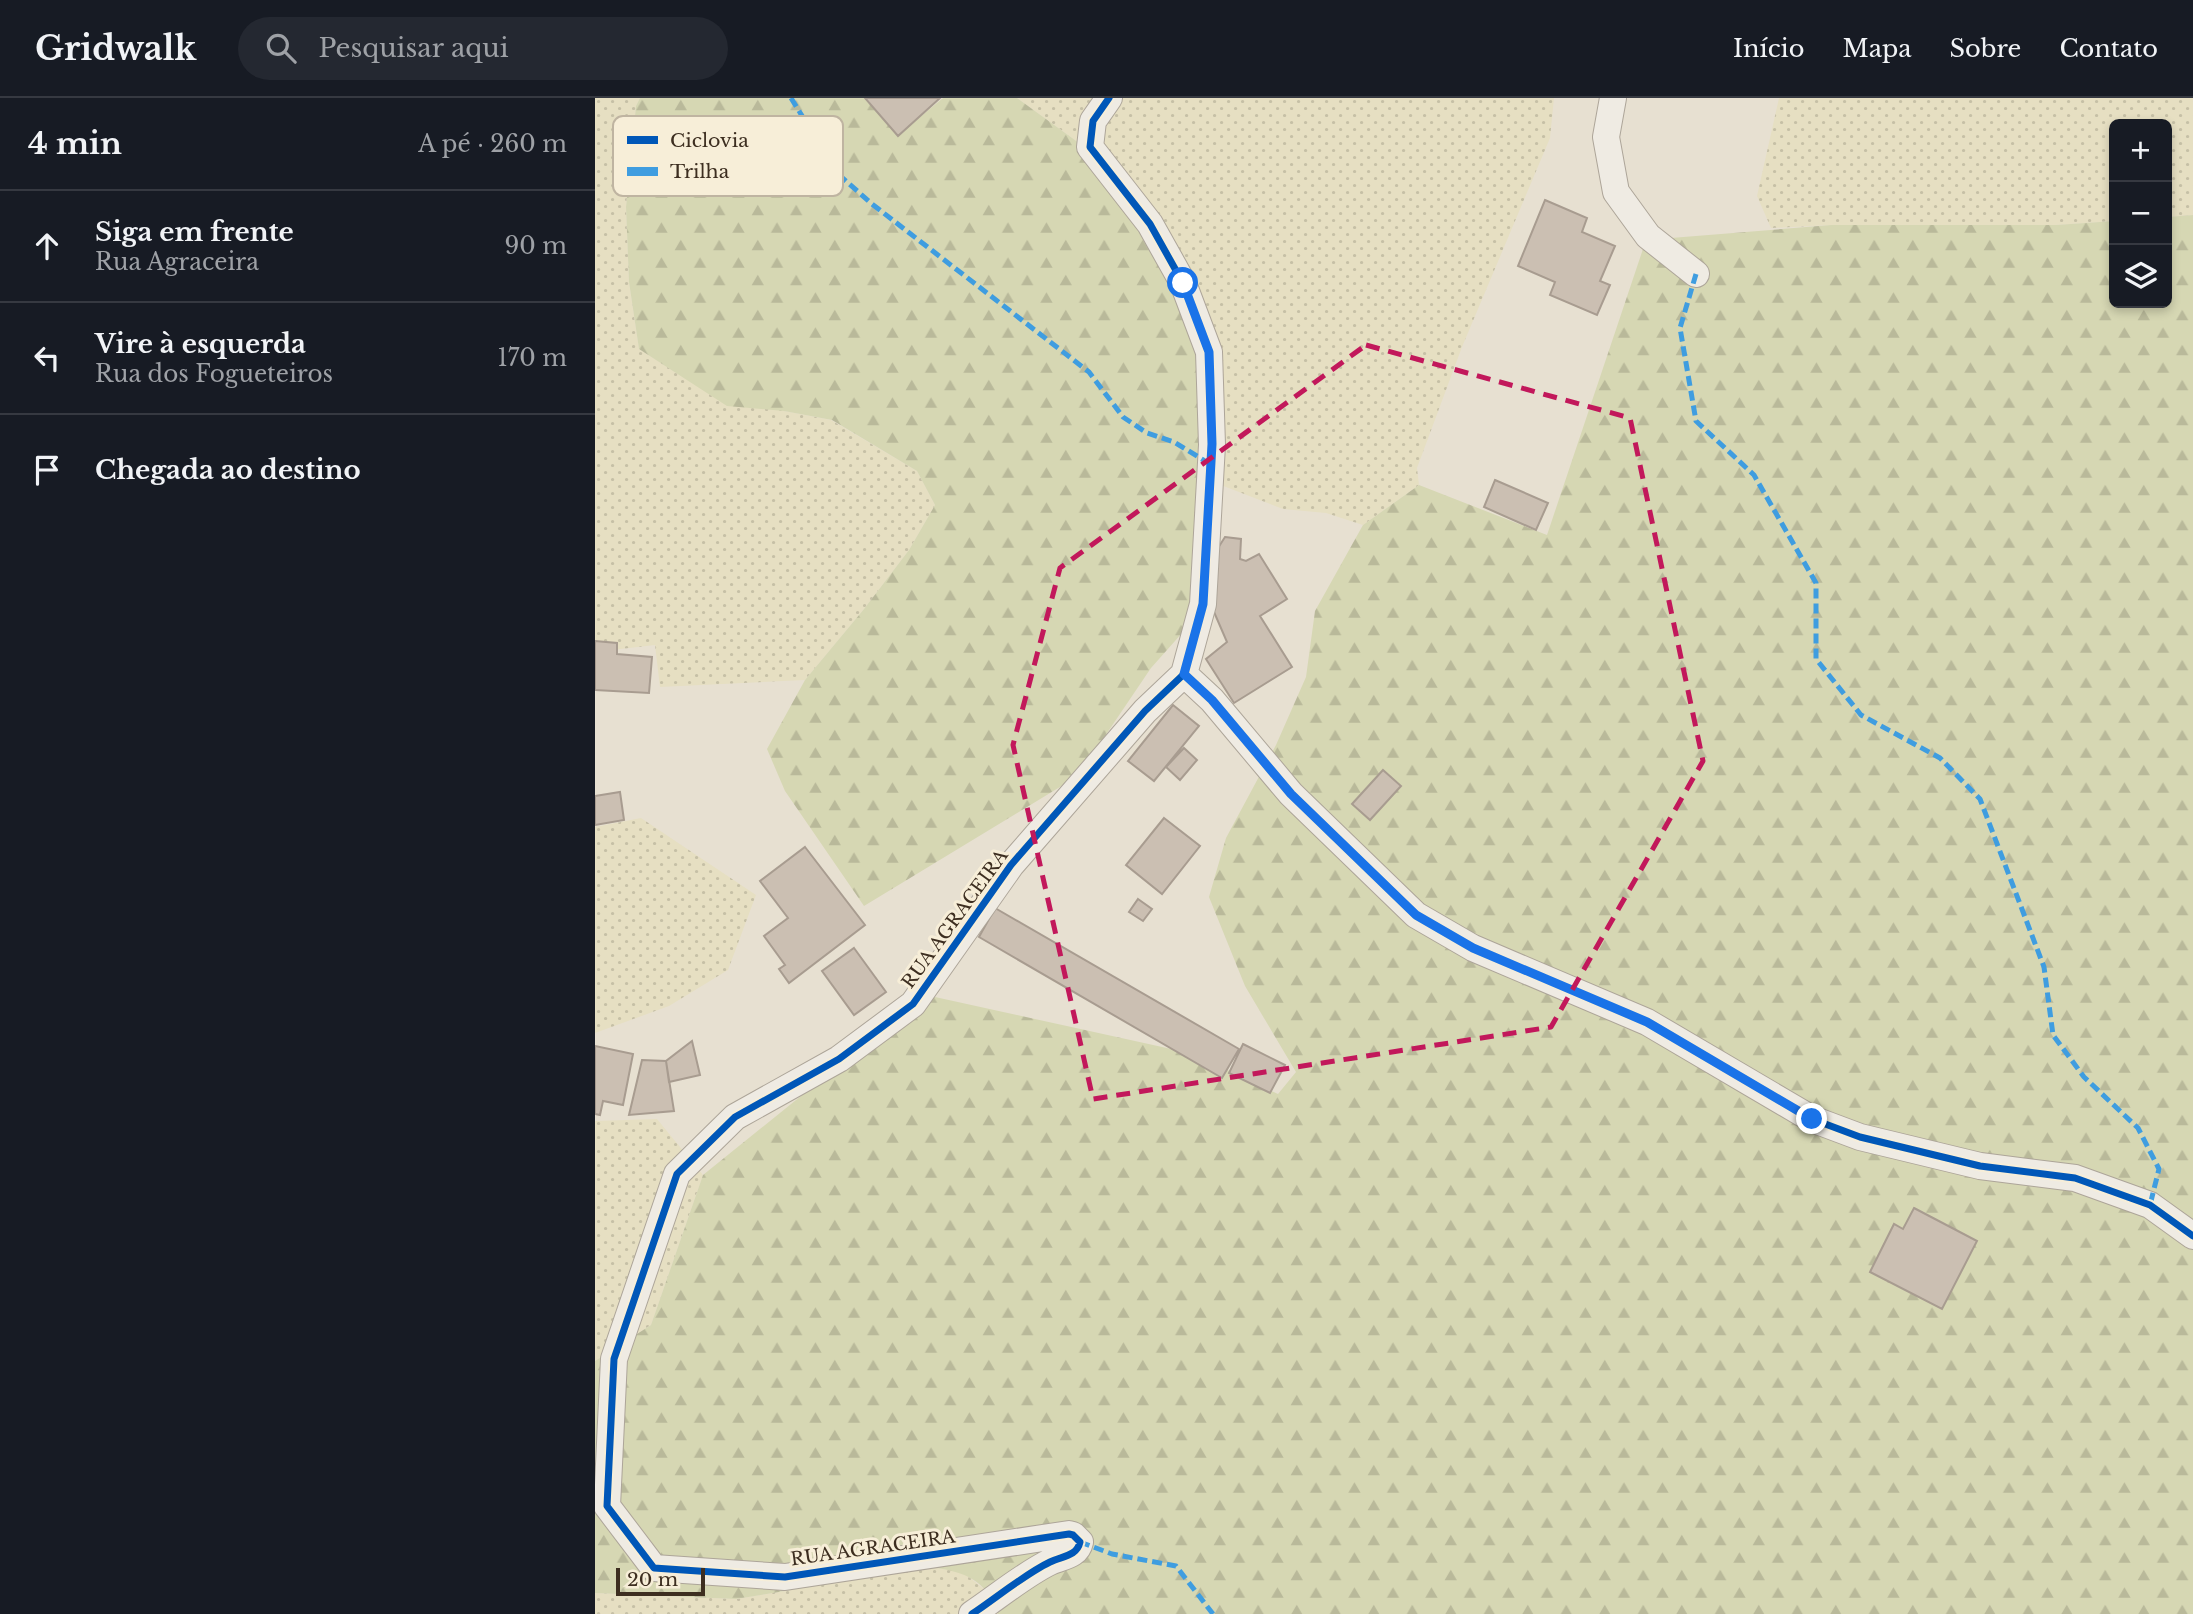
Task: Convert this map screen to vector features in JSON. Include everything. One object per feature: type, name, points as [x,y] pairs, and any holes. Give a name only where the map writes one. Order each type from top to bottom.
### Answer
[{"type":"street","points":[[1109,98],[1093,121],[1090,147],[1150,224],[1183,283],[1209,352],[1212,444],[1203,604],[1184,674],[1212,700],[1291,794],[1416,915],[1473,948],[1647,1022],[1812,1119],[1860,1137],[1980,1166],[2075,1178],[2150,1205],[2193,1236]]},
{"type":"street","points":[[1613,98],[1606,137],[1616,192],[1648,236],[1696,274]]},
{"type":"street","name":"RUA AGRACEIRA","points":[[972,1614],[1049,1563],[1074,1552],[1080,1542],[1069,1534],[785,1577],[654,1568],[607,1506],[614,1359],[677,1174],[735,1117],[839,1059],[913,1004],[1011,865],[1145,711],[1184,674]]},
{"type":"highlighted area","points":[[1366,345],[1630,418],[1703,761],[1551,1027],[1093,1099],[1013,745],[1060,568]]},
{"type":"shaded area","points":[[595,98],[640,98],[635,116],[613,116],[613,196],[627,196],[629,282],[639,349],[680,375],[784,411],[831,420],[917,471],[935,505],[909,550],[805,680],[660,687],[655,645],[595,652]]},
{"type":"shaded area","points":[[1017,98],[1554,98],[1550,138],[1462,347],[1417,468],[1419,485],[1363,525],[1326,513],[1283,509],[1213,482],[1090,151]]},
{"type":"shaded area","points":[[1779,98],[2193,98],[2193,215],[2172,217],[2172,119],[2109,119],[2109,221],[2056,225],[1831,225],[1771,228],[1757,196]]},
{"type":"shaded area","points":[[641,818],[756,895],[728,970],[669,1006],[595,1033],[595,827]]},
{"type":"shaded area","points":[[657,1119],[703,1175],[651,1325],[595,1361],[595,1121]]},
{"type":"shaded area","points":[[932,1567],[963,1572],[991,1595],[998,1614],[595,1614],[595,1593],[736,1599]]},
{"type":"green space","points":[[640,98],[875,98],[908,127],[943,98],[1017,98],[1090,151],[1166,241],[1219,363],[1199,614],[1151,668],[1078,776],[864,906],[785,791],[767,749],[805,680],[909,550],[935,505],[917,471],[832,420],[784,411],[727,406],[639,349],[629,282],[626,207],[627,196],[843,196],[843,116],[635,116]]},
{"type":"green space","points":[[2193,215],[2193,1614],[998,1614],[981,1585],[965,1575],[932,1567],[736,1599],[595,1593],[595,1361],[651,1325],[703,1175],[926,995],[1194,1054],[1278,1094],[1296,1072],[1245,986],[1209,897],[1226,838],[1276,745],[1306,677],[1315,611],[1363,525],[1419,485],[1547,535],[1646,240],[1831,225],[2056,225],[2109,221],[2109,308],[2172,308],[2172,217]]},
{"type":"building","points":[[865,98],[940,98],[898,136]]},
{"type":"building","points":[[1545,200],[1587,218],[1582,232],[1615,246],[1600,281],[1610,285],[1597,315],[1550,295],[1555,282],[1518,266]]},
{"type":"building","points":[[1495,480],[1548,503],[1536,530],[1484,507]]},
{"type":"building","points":[[1225,537],[1241,539],[1240,559],[1246,561],[1259,554],[1287,599],[1260,616],[1292,667],[1234,703],[1206,659],[1227,642],[1214,612],[1218,548]]},
{"type":"building","points":[[595,641],[617,643],[617,654],[652,657],[649,693],[595,690]]},
{"type":"building","points":[[1173,705],[1199,726],[1154,781],[1128,761]]},
{"type":"building","points":[[1184,748],[1197,760],[1180,780],[1166,767]]},
{"type":"building","points":[[1383,770],[1401,786],[1370,820],[1352,804]]},
{"type":"building","points":[[620,792],[624,820],[595,825],[595,796]]},
{"type":"building","points":[[1164,818],[1200,846],[1162,894],[1126,865]]},
{"type":"building","points":[[805,847],[865,925],[789,983],[779,969],[785,965],[764,936],[788,918],[760,881]]},
{"type":"building","points":[[1138,899],[1152,909],[1143,921],[1129,912]]},
{"type":"building","points":[[995,908],[1239,1049],[1222,1078],[979,937]]},
{"type":"building","points":[[854,948],[886,992],[854,1015],[822,971]]},
{"type":"building","points":[[692,1041],[700,1075],[669,1082],[666,1061]]},
{"type":"building","points":[[1243,1044],[1285,1065],[1270,1093],[1229,1073]]},
{"type":"building","points":[[595,1046],[633,1054],[623,1105],[603,1101],[600,1115],[595,1114]]},
{"type":"building","points":[[642,1060],[666,1061],[674,1111],[629,1115]]},
{"type":"building","points":[[1914,1208],[1977,1241],[1942,1309],[1870,1272],[1894,1224],[1903,1229]]},
{"type":"marked path","points":[[791,98],[802,116]]},
{"type":"marked path","points":[[843,178],[872,204],[1089,372],[1123,417],[1147,433],[1174,442],[1210,464]]},
{"type":"marked path","points":[[1696,274],[1680,328],[1696,421],[1754,475],[1816,583],[1816,659],[1861,715],[1940,758],[1980,799],[2044,967],[2053,1035],[2084,1077],[2138,1128],[2159,1169],[2150,1205]]},
{"type":"marked path","points":[[1080,1542],[1112,1554],[1176,1566],[1213,1614]]},
{"type":"cycle path","points":[[972,1614],[1031,1573],[1073,1553],[1080,1542],[1069,1534],[785,1577],[654,1568],[607,1506],[614,1359],[677,1174],[735,1117],[839,1059],[913,1004],[1011,865],[1145,711],[1184,674],[1203,604],[1212,445],[1209,352],[1183,283],[1150,224],[1090,147],[1093,121],[1109,98]]},
{"type":"cycle path","points":[[1184,674],[1212,700],[1291,794],[1416,915],[1473,948],[1647,1022],[1812,1119],[1860,1137],[1980,1166],[2075,1178],[2150,1205],[2193,1236]]},
{"type":"route","points":[[1183,283],[1209,352],[1212,444],[1203,604],[1184,674],[1212,700],[1291,794],[1416,915],[1473,948],[1647,1022],[1812,1119]]}]
